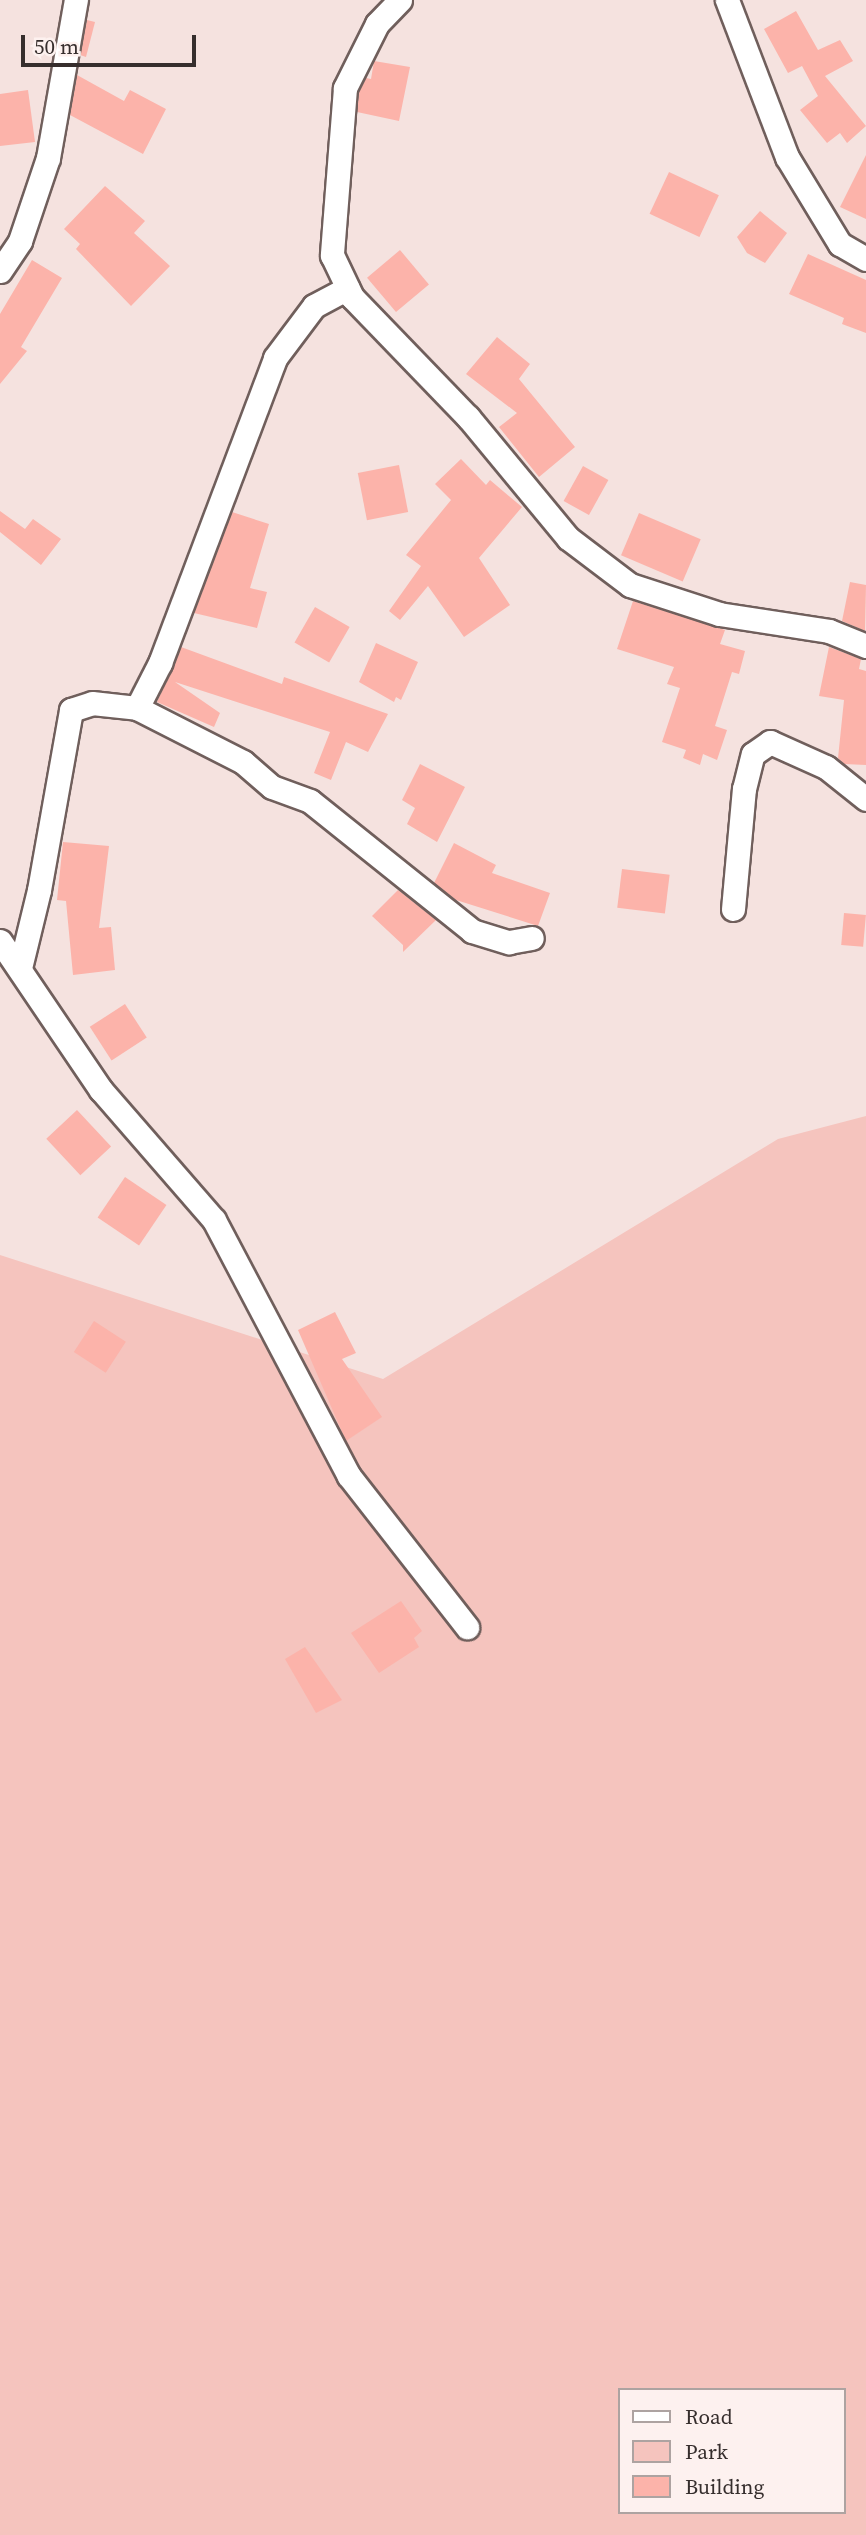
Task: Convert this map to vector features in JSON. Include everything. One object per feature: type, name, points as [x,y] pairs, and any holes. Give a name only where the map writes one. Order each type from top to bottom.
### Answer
[{"type":"street","points":[[0,271],[20,241],[48,158],[76,0]]},
{"type":"street","points":[[400,0],[377,24],[345,88],[332,255],[348,288],[467,417],[568,538],[630,586],[719,614],[830,631],[866,646]]},
{"type":"street","points":[[727,0],[787,157],[840,244],[866,259]]},
{"type":"street","points":[[136,708],[160,663],[275,358],[314,306],[348,288]]},
{"type":"street","points":[[20,968],[39,890],[71,710],[92,703],[136,708],[243,762],[272,787],[310,801],[472,931],[509,942],[532,938]]},
{"type":"street","points":[[733,909],[744,789],[753,754],[770,742],[826,767],[866,799]]},
{"type":"street","points":[[0,941],[101,1090],[214,1220],[349,1476],[467,1627]]},
{"type":"green space","points":[[866,1116],[866,2535],[0,2535],[0,1255],[383,1379],[778,1139]]},
{"type":"building","points":[[796,11],[818,50],[840,40],[853,61],[825,76],[866,126],[847,143],[840,133],[827,143],[800,110],[818,96],[802,66],[788,73],[764,29]]},
{"type":"building","points":[[87,20],[95,22],[86,57],[80,55]]},
{"type":"building","points":[[374,61],[410,67],[399,121],[357,112],[359,92],[366,78],[371,79]]},
{"type":"building","points":[[77,75],[124,101],[130,90],[166,109],[143,154],[70,115]]},
{"type":"building","points":[[28,90],[35,142],[0,146],[0,94]]},
{"type":"building","points":[[866,155],[866,219],[840,207]]},
{"type":"building","points":[[669,172],[719,195],[699,237],[650,214]]},
{"type":"building","points":[[105,186],[145,221],[134,233],[170,266],[131,306],[76,249],[80,244],[64,229]]},
{"type":"building","points":[[760,211],[787,233],[765,263],[747,253],[737,237]]},
{"type":"building","points":[[400,250],[429,284],[396,312],[367,278]]},
{"type":"building","points":[[808,254],[866,280],[866,333],[842,324],[844,318],[789,294]]},
{"type":"building","points":[[32,260],[62,278],[21,347],[27,351],[0,384],[0,314]]},
{"type":"building","points":[[497,337],[530,364],[519,379],[575,447],[539,477],[499,427],[517,413],[466,374]]},
{"type":"building","points":[[461,459],[486,485],[490,480],[522,507],[479,558],[510,605],[464,637],[428,586],[400,620],[389,611],[421,566],[406,555],[451,500],[435,484]]},
{"type":"building","points":[[399,465],[408,512],[367,520],[358,473]]},
{"type":"building","points":[[583,466],[608,480],[589,515],[564,501]]},
{"type":"building","points":[[0,511],[25,529],[33,519],[61,539],[41,565],[0,532]]},
{"type":"building","points":[[232,512],[269,524],[250,588],[267,592],[257,628],[194,613]]},
{"type":"building","points":[[639,513],[701,539],[683,582],[621,555]]},
{"type":"building","points":[[850,582],[866,585],[865,631],[842,621]]},
{"type":"building","points":[[633,601],[725,630],[720,644],[745,651],[739,674],[732,672],[715,726],[727,730],[717,760],[703,754],[700,765],[683,758],[686,750],[662,742],[680,688],[667,684],[674,667],[617,649]]},
{"type":"building","points":[[315,607],[350,627],[329,663],[294,643]]},
{"type":"building","points":[[376,643],[418,662],[401,700],[396,697],[394,702],[359,682]]},
{"type":"building","points":[[181,647],[282,684],[284,677],[388,714],[368,752],[346,742],[331,780],[314,773],[330,732],[175,682],[220,713],[214,727],[157,702]]},
{"type":"building","points":[[829,647],[861,659],[859,669],[866,671],[866,765],[844,764],[838,758],[844,700],[819,696]]},
{"type":"building","points":[[420,764],[465,787],[437,842],[407,824],[415,808],[402,800]]},
{"type":"building","points":[[63,842],[109,846],[99,928],[111,927],[115,970],[73,975],[66,901],[57,900]]},
{"type":"building","points":[[454,843],[496,865],[492,873],[550,893],[538,926],[456,900],[434,883]]},
{"type":"building","points":[[622,869],[670,875],[665,914],[617,908]]},
{"type":"building","points":[[398,890],[436,920],[403,952],[403,945],[372,916]]},
{"type":"building","points":[[844,913],[866,915],[863,947],[841,945]]},
{"type":"building","points":[[125,1004],[147,1038],[112,1060],[90,1027]]},
{"type":"building","points":[[77,1110],[111,1147],[80,1175],[46,1139]]},
{"type":"building","points":[[125,1177],[166,1205],[139,1246],[98,1218]]},
{"type":"building","points":[[335,1312],[356,1353],[342,1359],[382,1417],[346,1441],[298,1330]]},
{"type":"building","points":[[94,1321],[126,1342],[106,1373],[74,1352]]},
{"type":"building","points":[[401,1601],[422,1631],[414,1638],[419,1647],[379,1673],[351,1633]]},
{"type":"building","points":[[305,1647],[342,1700],[316,1713],[285,1659]]}]
